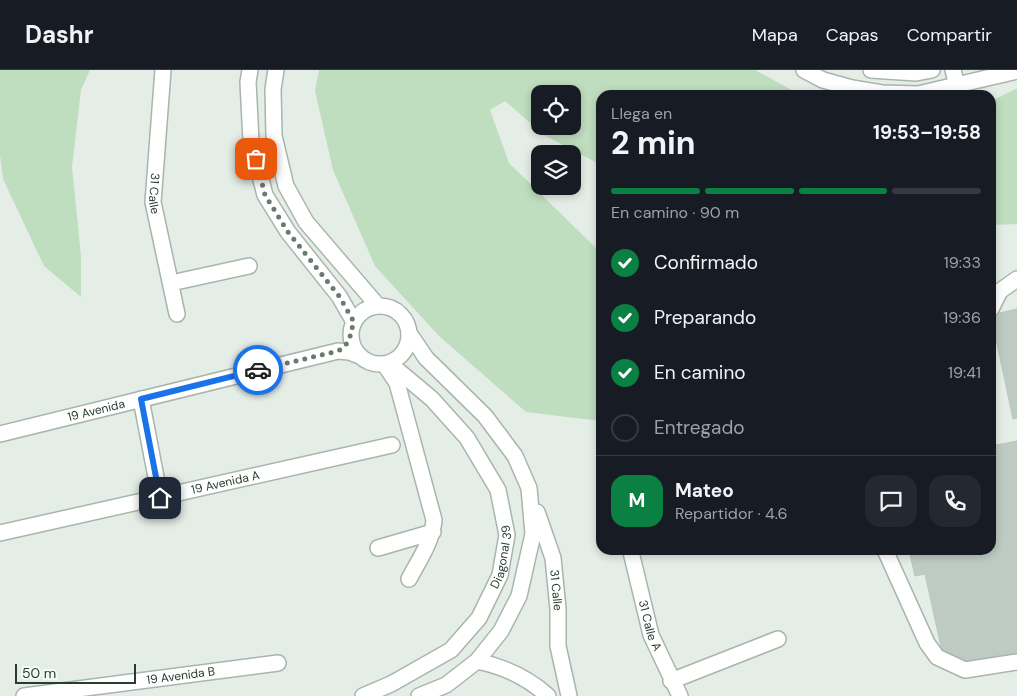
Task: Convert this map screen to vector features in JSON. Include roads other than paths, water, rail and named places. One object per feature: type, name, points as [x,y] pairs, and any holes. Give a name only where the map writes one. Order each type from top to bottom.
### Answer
[{"type":"street","name":"31 Calle","points":[[164,70],[153,202],[178,314]]},
{"type":"street","points":[[250,70],[248,82],[251,141],[265,195],[288,232],[339,296],[354,322]]},
{"type":"street","points":[[276,70],[273,89],[274,136],[286,186],[306,222],[378,306]]},
{"type":"street","points":[[804,70],[823,80],[867,90]]},
{"type":"street","points":[[871,70],[916,73],[932,70]]},
{"type":"street","points":[[953,70],[957,86]]},
{"type":"street","points":[[938,90],[1017,71]]},
{"type":"street","points":[[171,283],[249,266]]},
{"type":"street","points":[[996,299],[1000,291],[1017,279]]},
{"type":"street","points":[[338,351],[346,345],[351,337],[354,322],[363,312],[378,306],[393,309],[401,315],[407,323],[409,333],[408,345],[403,353],[386,363],[374,363],[360,356],[355,350],[351,337]]},
{"type":"street","points":[[409,333],[426,358],[485,416],[515,456],[529,488],[533,534],[519,596],[501,631],[477,661],[446,685],[419,696]]},
{"type":"street","name":"19 Avenida","points":[[0,434],[338,351],[350,352],[360,356]]},
{"type":"street","points":[[386,363],[397,383],[434,520],[433,532],[428,546],[409,579]]},
{"type":"street","name":"Diagonal 39","points":[[363,696],[451,650],[479,618],[500,575],[507,535],[498,490],[467,438],[432,399],[386,363]]},
{"type":"street","points":[[141,399],[160,498]]},
{"type":"street","name":"19 Avenida A","points":[[0,533],[392,445]]},
{"type":"street","name":"31 Calle","points":[[529,488],[553,558],[558,609],[558,646],[569,696]]},
{"type":"street","points":[[378,548],[433,532]]},
{"type":"street","name":"31 Calle A","points":[[632,555],[651,635],[671,681],[680,696]]},
{"type":"street","points":[[887,555],[927,643],[937,657],[965,670],[1017,662]]},
{"type":"street","points":[[671,681],[778,639]]},
{"type":"street","points":[[477,661],[509,670],[524,677],[548,696]]},
{"type":"street","name":"19 Avenida B","points":[[24,696],[278,662]]}]
